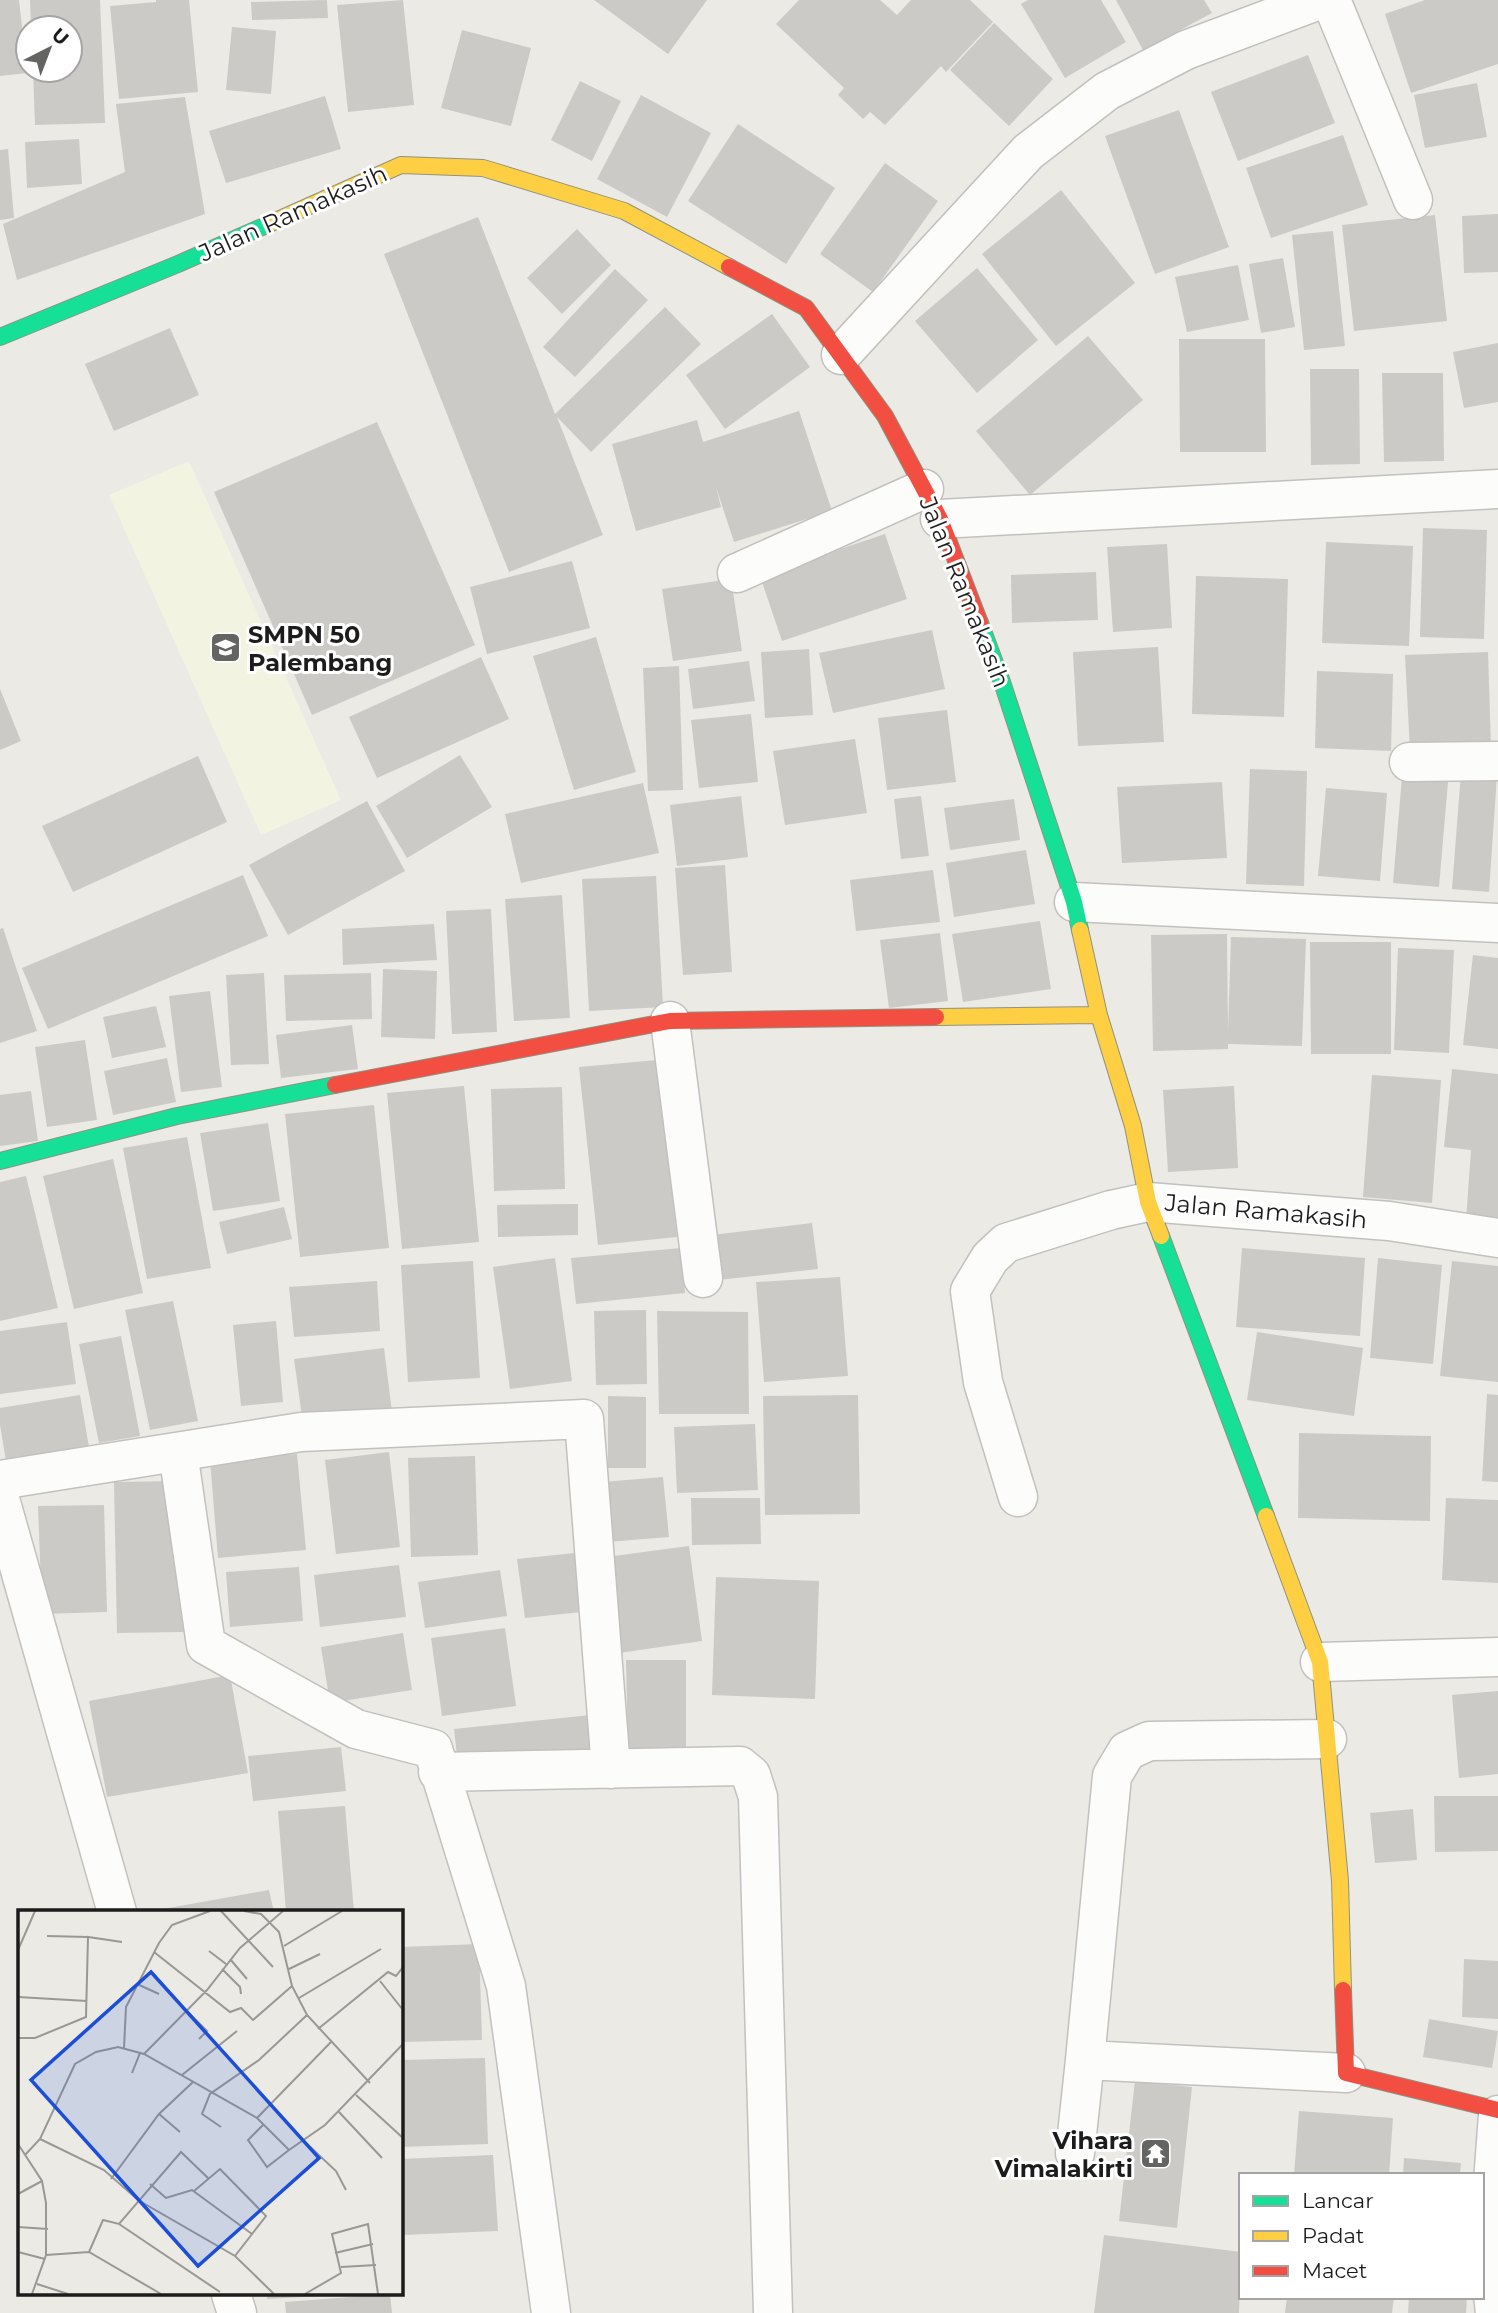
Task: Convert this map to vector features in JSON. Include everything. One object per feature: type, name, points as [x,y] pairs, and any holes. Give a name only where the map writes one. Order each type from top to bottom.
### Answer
[{"type":"street","points":[[841,355],[1028,152],[1107,92],[1186,50],[1319,0]]},
{"type":"street","points":[[1331,0],[1413,200]]},
{"type":"street","name":"Jalan Ramakasih","points":[[0,337],[178,264],[401,164],[483,168],[624,212],[806,308],[885,416],[932,504],[1002,682],[1074,902],[1099,1015],[1133,1126],[1147,1202],[1389,1221],[1498,1238]]},
{"type":"street","points":[[737,573],[932,504],[1498,489]]},
{"type":"street","points":[[1409,762],[1498,761]]},
{"type":"street","points":[[1074,902],[1498,923]]},
{"type":"street","points":[[0,1161],[177,1116],[670,1020],[1099,1015]]},
{"type":"street","points":[[670,1020],[703,1278]]},
{"type":"street","points":[[1018,1497],[983,1382],[971,1291],[990,1258],[1006,1243],[1111,1210],[1147,1202],[1320,1662],[1340,1881],[1346,2073]]},
{"type":"street","points":[[0,1480],[301,1432],[584,1419],[611,1769]]},
{"type":"street","points":[[178,1452],[206,1645],[356,1729],[433,1749],[506,1986],[551,2313]]},
{"type":"street","points":[[0,1499],[116,1910]]},
{"type":"street","points":[[1320,1662],[1498,1657]]},
{"type":"street","points":[[1075,2153],[1112,1776],[1127,1751],[1149,1741],[1327,1739]]},
{"type":"street","points":[[438,1772],[740,1766],[751,1775],[758,1797],[773,2313]]},
{"type":"street","points":[[1085,2060],[1346,2073],[1498,2110]]},
{"type":"street","points":[[1495,2313],[1488,2248],[1498,2115]]},
{"type":"street","points":[[232,2296],[237,2313]]},
{"type":"shaded area","name":"SMPN 50 Palembang","points":[[189,461],[341,800],[261,835],[109,495]]},
{"type":"building","points":[[0,0],[19,0],[21,14],[14,14],[14,74],[0,76]]},
{"type":"building","points":[[30,0],[100,0],[105,123],[35,125],[34,84],[84,84],[84,14],[30,14]]},
{"type":"building","points":[[156,0],[189,0],[198,92],[119,99],[110,6]]},
{"type":"building","points":[[327,0],[328,18],[252,20],[251,2]]},
{"type":"building","points":[[403,0],[414,105],[348,112],[337,5]]},
{"type":"building","points":[[594,0],[707,0],[668,54]]},
{"type":"building","points":[[799,0],[880,0],[897,15],[911,0],[970,0],[993,22],[946,72],[941,66],[885,125],[870,112],[863,119],[838,95],[844,88],[776,24]]},
{"type":"building","points":[[1028,0],[1101,0],[1126,42],[1065,78],[1021,4]]},
{"type":"building","points":[[1116,0],[1204,0],[1212,13],[1143,50]]},
{"type":"building","points":[[1425,0],[1498,0],[1498,64],[1411,93],[1385,14]]},
{"type":"building","points":[[994,23],[1053,79],[1009,126],[950,70]]},
{"type":"building","points":[[232,27],[276,31],[271,94],[226,90]]},
{"type":"building","points":[[462,30],[531,48],[511,126],[441,108]]},
{"type":"building","points":[[1308,55],[1335,123],[1238,161],[1211,92]]},
{"type":"building","points":[[580,81],[621,101],[592,161],[551,140]]},
{"type":"building","points":[[1477,83],[1487,137],[1425,148],[1414,95]]},
{"type":"building","points":[[641,95],[711,133],[667,217],[597,179]]},
{"type":"building","points":[[325,96],[341,149],[226,183],[209,131]]},
{"type":"building","points":[[185,97],[205,214],[17,280],[3,224],[125,172],[116,104]]},
{"type":"building","points":[[1179,110],[1229,247],[1155,274],[1105,136]]},
{"type":"building","points":[[738,124],[835,188],[786,264],[688,201]]},
{"type":"building","points":[[1343,135],[1368,205],[1271,238],[1246,168]]},
{"type":"building","points":[[79,139],[82,184],[27,188],[25,142]]},
{"type":"building","points":[[8,149],[14,218],[0,220],[0,150]]},
{"type":"building","points":[[885,163],[938,201],[873,292],[820,254]]},
{"type":"building","points":[[1061,190],[1135,283],[1056,346],[982,254]]},
{"type":"building","points":[[1498,214],[1498,272],[1464,273],[1462,216]]},
{"type":"building","points":[[1435,215],[1447,321],[1354,331],[1342,225]]},
{"type":"building","points":[[478,217],[555,414],[665,307],[701,344],[591,452],[557,417],[603,535],[509,572],[384,254]]},
{"type":"building","points":[[577,229],[611,265],[562,314],[527,278]]},
{"type":"building","points":[[1333,231],[1345,346],[1304,350],[1292,235]]},
{"type":"building","points":[[1283,258],[1295,327],[1261,333],[1249,264]]},
{"type":"building","points":[[1238,265],[1249,320],[1187,332],[1175,277]]},
{"type":"building","points":[[977,268],[1038,340],[977,393],[915,321]]},
{"type":"building","points":[[615,269],[648,300],[575,377],[543,347]]},
{"type":"building","points":[[772,314],[810,367],[725,429],[686,375]]},
{"type":"building","points":[[170,328],[199,395],[114,431],[85,364]]},
{"type":"building","points":[[1088,336],[1143,400],[1030,495],[976,431]]},
{"type":"building","points":[[1179,339],[1265,339],[1266,452],[1180,452]]},
{"type":"building","points":[[1498,343],[1498,402],[1464,408],[1453,352]]},
{"type":"building","points":[[1310,369],[1359,369],[1360,464],[1311,465]]},
{"type":"building","points":[[1382,373],[1443,373],[1444,461],[1384,462]]},
{"type":"building","points":[[799,411],[832,511],[734,542],[716,487],[721,507],[636,531],[612,444],[697,420],[703,442]]},
{"type":"building","points":[[377,422],[475,645],[312,715],[214,492]]},
{"type":"building","points":[[1423,528],[1487,530],[1484,639],[1420,637]]},
{"type":"building","points":[[885,534],[907,599],[782,641],[760,576]]},
{"type":"building","points":[[1326,542],[1413,546],[1409,646],[1322,643]]},
{"type":"building","points":[[1167,544],[1172,628],[1113,632],[1107,547]]},
{"type":"building","points":[[572,561],[590,628],[487,654],[470,587]]},
{"type":"building","points":[[1096,572],[1098,620],[1012,623],[1011,575]]},
{"type":"building","points":[[1196,576],[1288,579],[1284,717],[1192,714]]},
{"type":"building","points":[[731,579],[742,651],[673,661],[662,589]]},
{"type":"building","points":[[932,630],[945,689],[833,713],[819,653]]},
{"type":"building","points":[[596,637],[636,772],[574,790],[533,656]]},
{"type":"building","points":[[1158,647],[1164,742],[1078,746],[1073,652]]},
{"type":"building","points":[[809,649],[813,715],[765,718],[761,652]]},
{"type":"building","points":[[1488,652],[1491,748],[1410,751],[1405,655]]},
{"type":"building","points":[[481,657],[509,719],[377,778],[349,717]]},
{"type":"building","points":[[749,661],[755,701],[693,709],[688,669]]},
{"type":"building","points":[[679,666],[683,790],[648,791],[643,668]]},
{"type":"building","points":[[1317,671],[1393,674],[1391,751],[1315,748]]},
{"type":"building","points":[[0,689],[21,741],[0,750]]},
{"type":"building","points":[[947,710],[956,782],[887,790],[878,718]]},
{"type":"building","points":[[751,714],[758,782],[699,788],[691,720]]},
{"type":"building","points":[[855,739],[867,813],[785,825],[773,751]]},
{"type":"building","points":[[460,755],[492,807],[407,858],[376,806]]},
{"type":"building","points":[[198,756],[227,822],[73,892],[42,826]]},
{"type":"building","points":[[1250,769],[1307,771],[1304,886],[1246,884]]},
{"type":"building","points":[[1461,772],[1497,775],[1489,892],[1452,889]]},
{"type":"building","points":[[1402,777],[1448,782],[1439,887],[1393,883]]},
{"type":"building","points":[[1222,782],[1227,858],[1122,863],[1117,787]]},
{"type":"building","points":[[643,783],[659,853],[521,883],[505,814]]},
{"type":"building","points":[[1326,788],[1387,793],[1380,881],[1318,876]]},
{"type":"building","points":[[741,796],[748,857],[677,866],[670,805]]},
{"type":"building","points":[[921,796],[929,856],[901,859],[894,799]]},
{"type":"building","points":[[1014,799],[1020,840],[950,850],[944,808]]},
{"type":"building","points":[[367,801],[405,871],[288,935],[249,865]]},
{"type":"building","points":[[1026,850],[1035,904],[954,917],[946,863]]},
{"type":"building","points":[[725,865],[732,972],[683,975],[675,868]]},
{"type":"building","points":[[933,870],[940,922],[856,931],[850,880]]},
{"type":"building","points":[[243,875],[268,936],[48,1029],[22,968]]},
{"type":"building","points":[[656,876],[663,1007],[589,1011],[582,879]]},
{"type":"building","points":[[562,895],[570,1018],[514,1021],[505,899]]},
{"type":"building","points":[[491,909],[497,1032],[452,1034],[446,911]]},
{"type":"building","points":[[1040,921],[1051,989],[963,1002],[952,934]]},
{"type":"building","points":[[434,924],[437,960],[343,965],[342,929]]},
{"type":"building","points":[[3,928],[37,1031],[0,1043],[0,929]]},
{"type":"building","points":[[940,933],[948,1001],[889,1008],[880,940]]},
{"type":"building","points":[[1227,934],[1228,1031],[1231,937],[1306,939],[1302,1046],[1228,1044],[1228,1049],[1153,1051],[1151,935]]},
{"type":"building","points":[[1310,942],[1391,942],[1391,1054],[1311,1054]]},
{"type":"building","points":[[1398,948],[1454,950],[1449,1053],[1394,1050]]},
{"type":"building","points":[[1473,955],[1498,958],[1498,1049],[1463,1045]]},
{"type":"building","points":[[383,969],[437,971],[435,1039],[381,1037]]},
{"type":"building","points":[[264,973],[269,1064],[231,1065],[226,975]]},
{"type":"building","points":[[371,973],[372,1019],[286,1021],[284,975]]},
{"type":"building","points":[[210,991],[222,1087],[181,1092],[169,996]]},
{"type":"building","points":[[156,1006],[166,1047],[112,1058],[103,1017]]},
{"type":"building","points":[[352,1025],[358,1069],[281,1078],[276,1035]]},
{"type":"building","points":[[85,1040],[97,1120],[47,1127],[35,1047]]},
{"type":"building","points":[[167,1058],[176,1102],[113,1115],[104,1071]]},
{"type":"building","points":[[657,1060],[677,1237],[598,1245],[579,1067]]},
{"type":"building","points":[[1452,1069],[1498,1074],[1498,1222],[1466,1220],[1471,1150],[1444,1147]]},
{"type":"building","points":[[1372,1075],[1441,1080],[1432,1203],[1363,1197]]},
{"type":"building","points":[[464,1086],[479,1242],[402,1249],[387,1093]]},
{"type":"building","points":[[1234,1086],[1238,1168],[1168,1172],[1163,1090]]},
{"type":"building","points":[[562,1087],[565,1189],[494,1191],[491,1089]]},
{"type":"building","points":[[31,1091],[38,1141],[0,1146],[0,1095]]},
{"type":"building","points":[[374,1105],[389,1248],[300,1257],[285,1114]]},
{"type":"building","points":[[268,1123],[280,1201],[213,1211],[200,1133]]},
{"type":"building","points":[[187,1137],[211,1268],[147,1279],[123,1148]]},
{"type":"building","points":[[113,1159],[143,1293],[74,1309],[43,1176]]},
{"type":"building","points":[[26,1176],[58,1308],[0,1321],[0,1182]]},
{"type":"building","points":[[578,1204],[578,1235],[498,1237],[497,1205]]},
{"type":"building","points":[[284,1207],[292,1239],[227,1254],[219,1222]]},
{"type":"building","points":[[812,1223],[818,1269],[718,1280],[712,1235]]},
{"type":"building","points":[[681,1248],[685,1293],[576,1304],[571,1258]]},
{"type":"building","points":[[1242,1248],[1365,1258],[1360,1336],[1236,1327]]},
{"type":"building","points":[[555,1258],[572,1381],[510,1389],[493,1267]]},
{"type":"building","points":[[1378,1258],[1442,1265],[1433,1364],[1370,1358]]},
{"type":"building","points":[[473,1261],[480,1378],[408,1382],[401,1265]]},
{"type":"building","points":[[1452,1261],[1498,1266],[1498,1382],[1440,1376]]},
{"type":"building","points":[[840,1277],[848,1376],[764,1382],[756,1282]]},
{"type":"building","points":[[377,1281],[380,1331],[294,1337],[289,1287]]},
{"type":"building","points":[[173,1301],[198,1421],[150,1430],[125,1310]]},
{"type":"building","points":[[646,1310],[647,1384],[596,1385],[594,1311]]},
{"type":"building","points":[[657,1311],[748,1312],[749,1414],[659,1414]]},
{"type":"building","points":[[276,1321],[283,1402],[241,1406],[233,1325]]},
{"type":"building","points":[[67,1322],[76,1384],[0,1394],[0,1331]]},
{"type":"building","points":[[1257,1332],[1363,1348],[1354,1416],[1247,1400]]},
{"type":"building","points":[[121,1336],[140,1436],[99,1443],[79,1344]]},
{"type":"building","points":[[384,1348],[393,1420],[304,1431],[294,1359]]},
{"type":"building","points":[[1487,1394],[1498,1395],[1498,1482],[1482,1481]]},
{"type":"building","points":[[80,1395],[89,1447],[6,1461],[0,1408]]},
{"type":"building","points":[[858,1395],[860,1514],[765,1515],[763,1396]]},
{"type":"building","points":[[608,1396],[646,1397],[646,1468],[608,1468]]},
{"type":"building","points":[[755,1424],[758,1490],[677,1493],[674,1427]]},
{"type":"building","points":[[1299,1433],[1431,1436],[1430,1521],[1298,1518]]},
{"type":"building","points":[[389,1452],[400,1547],[336,1554],[325,1460]]},
{"type":"building","points":[[297,1454],[306,1550],[218,1558],[210,1460]]},
{"type":"building","points":[[475,1456],[478,1555],[411,1557],[408,1458]]},
{"type":"building","points":[[663,1477],[669,1537],[595,1543],[590,1483]]},
{"type":"building","points":[[181,1481],[184,1632],[117,1633],[114,1482]]},
{"type":"building","points":[[691,1498],[760,1498],[761,1544],[692,1545]]},
{"type":"building","points":[[1446,1498],[1498,1500],[1498,1583],[1442,1580]]},
{"type":"building","points":[[104,1505],[107,1612],[42,1614],[38,1506]]},
{"type":"building","points":[[689,1546],[702,1641],[619,1653],[606,1557]]},
{"type":"building","points":[[584,1552],[591,1611],[525,1618],[517,1559]]},
{"type":"building","points":[[399,1565],[406,1617],[320,1627],[314,1575]]},
{"type":"building","points":[[299,1567],[303,1621],[230,1627],[226,1572]]},
{"type":"building","points":[[500,1570],[507,1616],[425,1628],[418,1582]]},
{"type":"building","points":[[716,1577],[819,1581],[815,1699],[712,1695]]},
{"type":"building","points":[[505,1628],[516,1706],[442,1716],[431,1638]]},
{"type":"building","points":[[403,1633],[412,1690],[330,1703],[321,1647]]},
{"type":"building","points":[[626,1660],[686,1660],[686,1753],[628,1753]]},
{"type":"building","points":[[230,1675],[248,1773],[107,1797],[89,1701]]},
{"type":"building","points":[[1498,1691],[1498,1774],[1459,1778],[1452,1695]]},
{"type":"building","points":[[591,1715],[595,1751],[458,1765],[454,1729]]},
{"type":"building","points":[[341,1747],[346,1791],[253,1801],[248,1756]]},
{"type":"building","points":[[1434,1796],[1498,1796],[1498,1851],[1435,1852]]},
{"type":"building","points":[[345,1806],[354,1910],[286,1910],[278,1811]]},
{"type":"building","points":[[1413,1809],[1417,1860],[1375,1863],[1370,1813]]},
{"type":"building","points":[[269,1890],[274,1910],[158,1910]]},
{"type":"building","points":[[479,1944],[482,2040],[402,2042],[402,1947]]},
{"type":"building","points":[[1464,1959],[1498,1961],[1498,2019],[1462,2017]]},
{"type":"building","points":[[1429,2019],[1498,2031],[1492,2068],[1423,2057]]},
{"type":"building","points":[[485,2058],[488,2144],[402,2147],[402,2060]]},
{"type":"building","name":"Vihara Vimalakirti","points":[[1135,2081],[1192,2087],[1177,2228],[1119,2221]]},
{"type":"building","points":[[1299,2111],[1393,2118],[1389,2173],[1294,2173]]},
{"type":"building","points":[[493,2155],[498,2231],[403,2235],[402,2159]]},
{"type":"building","points":[[1404,2158],[1461,2163],[1460,2173],[1403,2173]]},
{"type":"building","points":[[1104,2235],[1239,2252],[1239,2313],[1094,2313]]},
{"type":"building","points":[[267,2296],[322,2296],[267,2299]]},
{"type":"building","points":[[390,2296],[392,2313],[286,2313],[285,2302]]},
{"type":"building","points":[[1287,2299],[1394,2299],[1392,2313],[1285,2313]]},
{"type":"building","points":[[1409,2299],[1467,2299],[1466,2313],[1408,2313]]},
{"type":"traffic: fast","points":[[0,337],[271,223]]},
{"type":"traffic: fast","points":[[980,623],[1074,902],[1080,930]]},
{"type":"traffic: fast","points":[[0,1161],[177,1116],[335,1085]]},
{"type":"traffic: fast","points":[[1161,1236],[1266,1516]]},
{"type":"traffic: slow","points":[[271,223],[401,165],[483,168],[624,211],[729,267]]},
{"type":"traffic: slow","points":[[1080,930],[1099,1015],[1133,1126],[1148,1202],[1161,1236]]},
{"type":"traffic: slow","points":[[936,1017],[1099,1015]]},
{"type":"traffic: slow","points":[[1266,1516],[1320,1662],[1340,1881],[1343,1990]]},
{"type":"traffic: jam","points":[[729,267],[806,308],[885,416],[940,519],[980,623]]},
{"type":"traffic: jam","points":[[335,1085],[670,1021],[936,1017]]},
{"type":"traffic: jam","points":[[1343,1990],[1346,2073],[1498,2110]]},
{"type":"place","name":"SMPN 50 Palembang","points":[[225,648]]},
{"type":"place","name":"Vihara Vimalakirti","points":[[1156,2154]]}]
